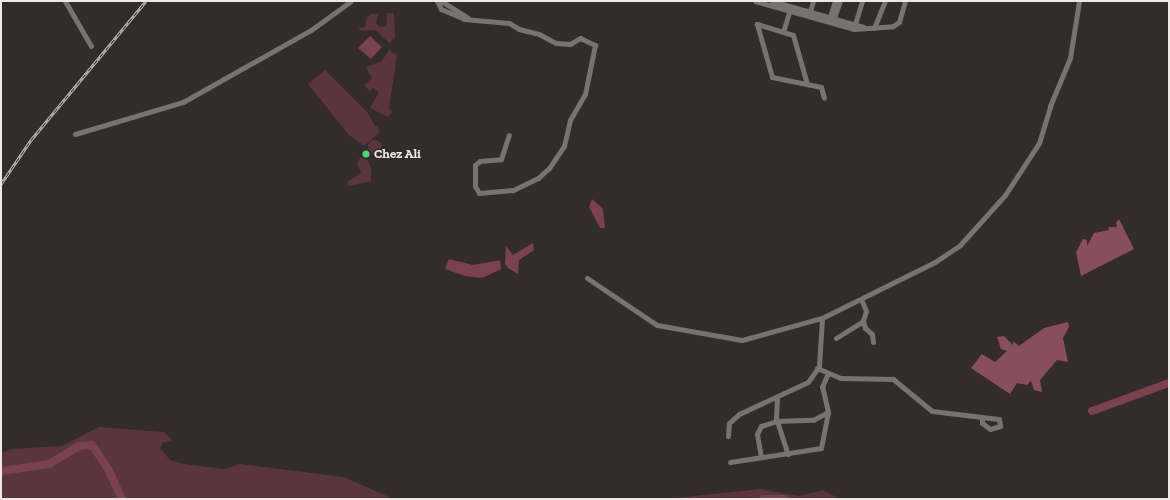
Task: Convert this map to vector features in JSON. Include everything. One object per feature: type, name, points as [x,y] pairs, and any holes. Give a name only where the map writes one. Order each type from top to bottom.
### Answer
[{"type":"street","points":[[65,1],[91,46]]},
{"type":"street","points":[[75,134],[183,102],[311,30],[351,1]]},
{"type":"street","points":[[437,1],[440,8],[471,20],[509,23],[519,29],[536,33],[556,43],[570,44],[580,38],[596,45],[585,94],[570,120],[564,146],[549,168],[538,178],[513,190],[484,194],[477,193],[474,186],[476,163],[501,159],[509,135]]},
{"type":"street","points":[[442,1],[455,14]]},
{"type":"street","points":[[755,1],[810,11],[855,24],[863,28]]},
{"type":"street","points":[[772,1],[854,29],[893,26],[899,22],[906,1]]},
{"type":"street","points":[[810,11],[813,1]]},
{"type":"street","points":[[832,17],[835,1]]},
{"type":"street","points":[[832,17],[840,1]]},
{"type":"street","points":[[855,24],[862,1]]},
{"type":"street","points":[[874,28],[885,1]]},
{"type":"street","points":[[587,278],[657,325],[735,340],[752,338],[822,318],[945,256],[960,244],[1005,195],[1039,143],[1050,106],[1070,58],[1079,1]]},
{"type":"street","points":[[783,32],[790,8]]},
{"type":"street","points":[[807,84],[793,35],[757,24],[772,77],[821,87],[824,98]]},
{"type":"street","points":[[861,299],[866,311],[863,321],[865,328],[872,334],[873,342]]},
{"type":"street","points":[[728,436],[728,424],[736,417],[805,385],[818,368],[822,318]]},
{"type":"street","points":[[836,338],[863,321]]},
{"type":"street","points":[[818,368],[828,373],[850,379],[888,378],[903,386],[932,411],[969,414],[982,418]]},
{"type":"street","points":[[730,462],[821,448],[828,412],[822,387],[828,373]]},
{"type":"street","points":[[777,398],[776,421],[788,454]]},
{"type":"street","points":[[761,457],[758,430],[776,421],[813,420],[828,412]]},
{"type":"shaded area","points":[[387,13],[394,13],[395,38],[389,43],[376,30],[362,31],[358,28],[365,27],[367,17],[371,14],[378,14],[376,23],[380,27],[386,26]]},
{"type":"shaded area","points":[[370,36],[382,47],[371,59],[358,48]]},
{"type":"shaded area","points":[[390,49],[392,53],[397,54],[389,109],[392,112],[388,117],[370,108],[379,92],[373,88],[370,91],[364,86],[372,78],[366,67],[381,62]]},
{"type":"shaded area","points":[[325,70],[368,113],[375,126],[378,126],[379,133],[364,146],[349,135],[308,84]]},
{"type":"shaded area","points":[[372,140],[378,140],[382,144],[382,150],[378,154],[372,154],[368,150],[368,144]]},
{"type":"shaded area","points":[[363,153],[371,167],[371,181],[349,186],[347,182],[361,173],[357,163]]},
{"type":"shaded area","points":[[592,199],[603,209],[605,228],[600,228],[589,207]]},
{"type":"shaded area","points":[[1119,219],[1134,249],[1081,276],[1076,252],[1083,239],[1087,240],[1087,246],[1094,233],[1109,230],[1108,227],[1117,227],[1116,223]]},
{"type":"shaded area","points":[[533,243],[534,250],[519,260],[518,274],[508,268],[505,264],[506,246],[513,255]]},
{"type":"shaded area","points":[[449,259],[473,265],[500,260],[501,269],[482,278],[465,276],[445,269]]},
{"type":"shaded area","points":[[1068,322],[1069,327],[1063,338],[1068,362],[1057,360],[1040,380],[1042,392],[1034,390],[1031,381],[1027,385],[1017,383],[1010,394],[971,368],[982,354],[995,362],[1007,351],[1001,349],[997,337],[1004,336],[1013,345],[1013,341],[1019,346],[1044,328]]},
{"type":"shaded area","points":[[99,427],[164,432],[172,440],[163,443],[160,448],[170,460],[184,464],[224,469],[240,464],[343,477],[394,499],[1,499],[1,453],[12,449],[62,446]]},
{"type":"shaded area","points":[[761,489],[798,496],[823,490],[840,499],[665,499]]},
{"type":"waterway","points":[[1092,411],[1169,383]]},
{"type":"waterway","points":[[1,471],[49,464],[79,446],[92,445],[108,469],[122,499]]},
{"type":"waterway","points":[[763,499],[784,499]]},
{"type":"railway","points":[[1,184],[31,140],[146,1]]},
{"type":"place","name":"Chez Ali","points":[[366,154]]}]
